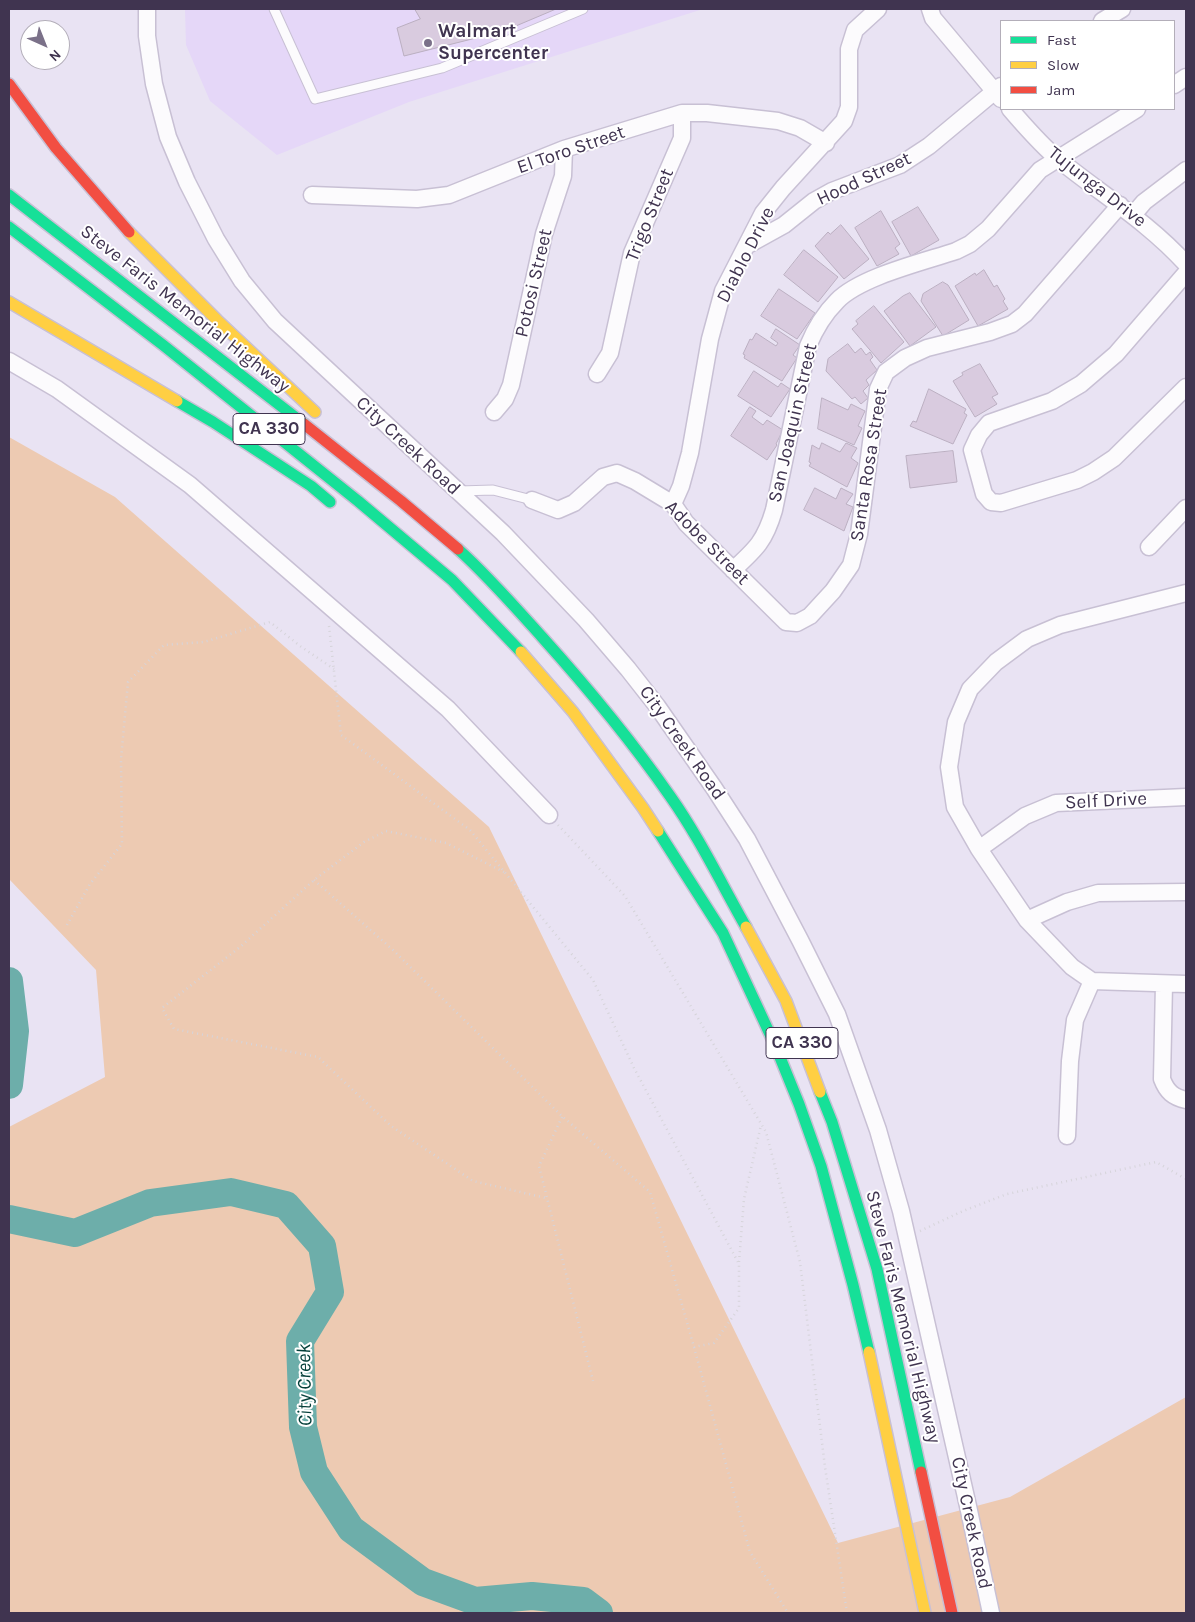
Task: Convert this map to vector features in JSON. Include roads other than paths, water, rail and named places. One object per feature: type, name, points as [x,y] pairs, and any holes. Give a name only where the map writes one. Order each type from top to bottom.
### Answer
[{"type":"highway","points":[[9,84],[62,156],[123,226],[180,284],[327,423]]},
{"type":"highway","name":"Steve Faris Memorial Highway","points":[[9,195],[330,444],[470,560],[505,596],[609,714],[670,796],[703,848],[786,1000],[832,1122],[877,1269],[952,1613]]},
{"type":"highway","name":"CA 330","points":[[9,227],[163,345],[402,537],[452,580],[516,647],[573,712],[659,833],[723,933],[775,1045],[821,1166],[854,1285],[926,1613]]},
{"type":"highway","points":[[9,302],[159,389],[220,427],[310,486],[342,511]]},
{"type":"highway","points":[[361,455],[470,560]]},
{"type":"highway","points":[[449,593],[516,647]]},
{"type":"street","name":"City Creek Road","points":[[147,9],[147,36],[154,84],[168,138],[187,182],[216,239],[242,281],[275,321],[510,541],[586,620],[657,706],[747,839],[837,1014],[878,1130],[908,1237],[991,1613]]},
{"type":"street","name":"Diablo Drive","points":[[673,504],[681,486],[690,453],[710,339],[723,291],[763,213],[844,121],[849,108],[849,49],[855,30],[878,9]]},
{"type":"street","points":[[930,9],[933,18],[999,92]]},
{"type":"street","points":[[1104,20],[1122,9]]},
{"type":"street","points":[[1175,84],[1186,77]]},
{"type":"street","name":"Hood Street","points":[[746,246],[784,225],[814,201],[832,191],[900,165],[929,146],[999,92]]},
{"type":"street","name":"Tujunga Drive","points":[[1011,110],[1035,138],[1058,159],[1168,243],[1186,264]]},
{"type":"street","name":"San Joaquin Street","points":[[733,570],[755,549],[768,531],[808,346],[817,325],[837,301],[854,287],[956,251],[970,244],[988,229],[1040,170],[1134,110]]},
{"type":"street","name":"El Toro Street","points":[[312,194],[417,199],[449,196],[564,149],[682,113],[707,113],[778,121],[800,128],[826,143]]},
{"type":"street","name":"Trigo Street","points":[[598,374],[610,353],[632,253],[682,138],[682,113]]},
{"type":"street","name":"Potosi Street","points":[[494,412],[505,398],[511,385],[544,234],[563,176],[564,149]]},
{"type":"street","points":[[1133,215],[1144,202],[1186,170]]},
{"type":"street","name":"Santa Rosa Street","points":[[797,623],[810,616],[833,591],[851,565],[859,534],[878,389],[886,372],[904,358],[927,348],[990,332],[1012,324],[1025,314],[1120,205]]},
{"type":"street","points":[[1186,273],[1116,354],[1081,384],[1052,401],[989,423],[979,435],[972,450],[984,494],[991,502],[1001,503],[1077,480],[1094,472],[1114,458],[1186,387]]},
{"type":"street","points":[[9,361],[57,389],[190,485],[448,709],[549,815]]},
{"type":"street","name":"Adobe Street","points":[[532,500],[558,510],[574,503],[603,477],[617,473],[635,480],[673,504],[686,523],[786,622],[797,623]]},
{"type":"street","points":[[1149,547],[1186,508]]},
{"type":"street","points":[[1186,593],[1060,625],[1027,639],[996,662],[970,689],[956,722],[949,767],[955,807],[979,849],[1027,920],[1072,968],[1092,981],[1186,984]]},
{"type":"street","name":"Self Drive","points":[[979,849],[1025,816],[1056,803],[1186,797]]},
{"type":"street","points":[[1027,920],[1067,902],[1098,893],[1186,892]]},
{"type":"street","points":[[1067,1136],[1070,1061],[1075,1020],[1092,981]]},
{"type":"street","points":[[1164,984],[1162,1079],[1166,1089],[1174,1097],[1186,1100]]},
{"type":"lane","points":[[274,9],[315,99],[442,68],[583,9]]},
{"type":"lane","points":[[457,491],[493,490],[532,500]]},
{"type":"waterway","name":"City Creek","points":[[9,981],[15,1031],[9,1085]]},
{"type":"waterway","name":"City Creek","points":[[9,1219],[75,1233],[150,1203],[231,1192],[286,1205],[322,1246],[330,1292],[300,1341],[303,1427],[314,1472],[351,1529],[423,1582],[475,1601],[532,1596],[583,1601],[599,1613]]},
{"type":"place","name":"Walmart Supercenter","points":[[428,43]]}]
